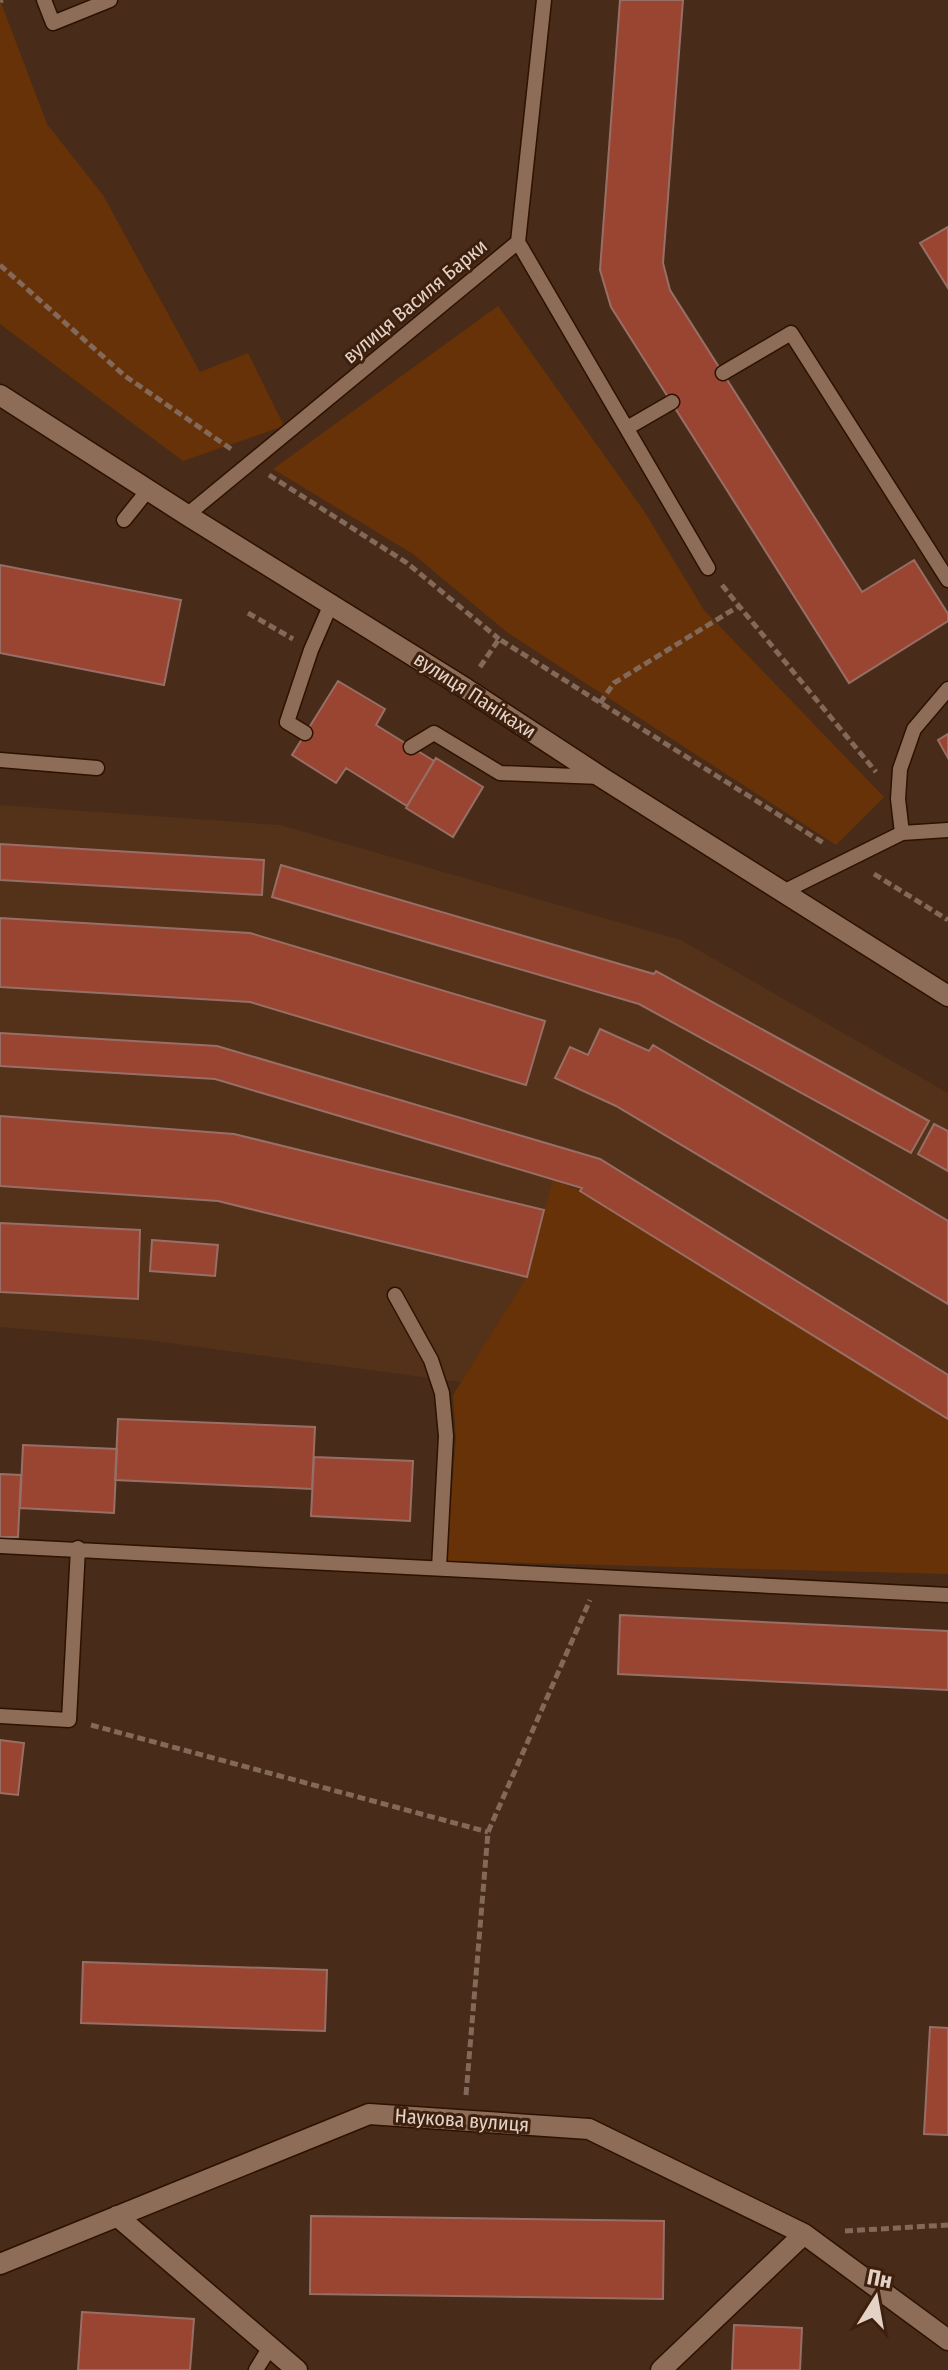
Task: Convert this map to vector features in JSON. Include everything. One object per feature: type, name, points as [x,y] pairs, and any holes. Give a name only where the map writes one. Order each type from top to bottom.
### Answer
[{"type":"street","name":"вулиця Панікахи","points":[[0,395],[948,996]]},
{"type":"street","name":"Наукова вулиця","points":[[0,2264],[369,2114],[589,2129],[804,2234],[948,2340]]},
{"type":"street","points":[[117,2216],[297,2370]]},
{"type":"street","points":[[661,2370],[804,2234]]},
{"type":"lane","points":[[44,0],[53,23],[110,0]]},
{"type":"lane","name":"вулиця Василя Барки","points":[[187,515],[518,242],[544,0]]},
{"type":"lane","points":[[518,242],[708,568]]},
{"type":"lane","points":[[723,373],[791,333],[948,580]]},
{"type":"lane","points":[[627,428],[672,402]]},
{"type":"lane","points":[[124,520],[148,490]]},
{"type":"lane","points":[[305,733],[287,722],[311,650],[331,604]]},
{"type":"lane","points":[[902,833],[898,799],[900,769],[914,729],[948,689]]},
{"type":"lane","points":[[411,747],[434,733],[500,773],[601,777]]},
{"type":"lane","points":[[0,760],[97,768]]},
{"type":"lane","points":[[783,892],[902,833],[948,830]]},
{"type":"lane","points":[[395,1295],[431,1360],[442,1393],[446,1436],[439,1568]]},
{"type":"lane","points":[[0,1546],[948,1595]]},
{"type":"lane","points":[[0,1716],[69,1720],[78,1548]]},
{"type":"lane","points":[[256,2370],[270,2347]]},
{"type":"path","points":[[600,703],[614,683],[739,606],[898,799]]},
{"type":"path","points":[[248,613],[311,650]]},
{"type":"path","points":[[465,688],[499,639],[948,920]]},
{"type":"path","points":[[464,2120],[488,1832],[600,1577]]},
{"type":"path","points":[[69,1720],[488,1832]]},
{"type":"path","points":[[804,2234],[948,2225]]},
{"type":"shaded area","points":[[0,0],[47,124],[103,195],[200,372],[248,353],[284,426],[183,461],[0,324]]},
{"type":"shaded area","points":[[498,306],[644,511],[704,610],[884,797],[836,845],[508,633],[413,554],[273,469]]},
{"type":"shaded area","points":[[0,805],[280,825],[681,940],[948,1093],[948,1414],[526,1391],[147,1340],[0,1327]]},
{"type":"shaded area","points":[[553,1179],[580,1191],[948,1419],[948,1574],[446,1561],[456,1439],[453,1395],[527,1277]]},
{"type":"building","points":[[620,0],[683,0],[663,263],[670,290],[862,592],[914,560],[948,614],[948,621],[849,683],[611,307],[600,270]]},
{"type":"building","points":[[948,227],[948,288],[920,243]]},
{"type":"building","points":[[0,565],[181,600],[164,685],[0,653]]},
{"type":"building","points":[[338,681],[385,709],[376,725],[434,761],[407,806],[346,768],[336,783],[292,755]]},
{"type":"building","points":[[948,734],[948,758],[938,740]]},
{"type":"building","points":[[436,758],[483,787],[453,837],[406,808]]},
{"type":"building","points":[[0,844],[264,860],[262,895],[0,880]]},
{"type":"building","points":[[281,865],[654,974],[656,971],[929,1121],[911,1153],[639,1004],[272,897]]},
{"type":"building","points":[[0,918],[250,933],[545,1021],[526,1085],[250,1002],[0,987]]},
{"type":"building","points":[[600,1029],[649,1051],[653,1045],[948,1221],[948,1304],[616,1106],[555,1078],[570,1047],[588,1055]]},
{"type":"building","points":[[0,1033],[217,1046],[600,1159],[948,1375],[948,1419],[580,1191],[582,1188],[215,1079],[0,1066]]},
{"type":"building","points":[[0,1116],[234,1134],[544,1210],[527,1277],[218,1201],[0,1186]]},
{"type":"building","points":[[934,1124],[948,1131],[948,1171],[918,1154]]},
{"type":"building","points":[[0,1223],[140,1230],[138,1299],[0,1292]]},
{"type":"building","points":[[152,1240],[218,1245],[215,1276],[150,1271]]},
{"type":"building","points":[[118,1419],[315,1427],[312,1489],[115,1480]]},
{"type":"building","points":[[23,1445],[117,1449],[114,1513],[20,1508]]},
{"type":"building","points":[[314,1457],[413,1461],[410,1521],[311,1516]]},
{"type":"building","points":[[0,1474],[21,1475],[18,1537],[0,1537]]},
{"type":"building","points":[[620,1615],[948,1631],[948,1690],[618,1674]]},
{"type":"building","points":[[0,1740],[24,1743],[18,1795],[0,1793]]},
{"type":"building","points":[[83,1962],[327,1970],[325,2031],[81,2023]]},
{"type":"building","points":[[930,2027],[948,2028],[948,2135],[924,2134]]},
{"type":"building","points":[[311,2216],[664,2221],[663,2299],[310,2294]]},
{"type":"building","points":[[82,2312],[194,2319],[190,2370],[78,2370]]},
{"type":"building","points":[[734,2325],[802,2328],[800,2370],[732,2370]]}]
